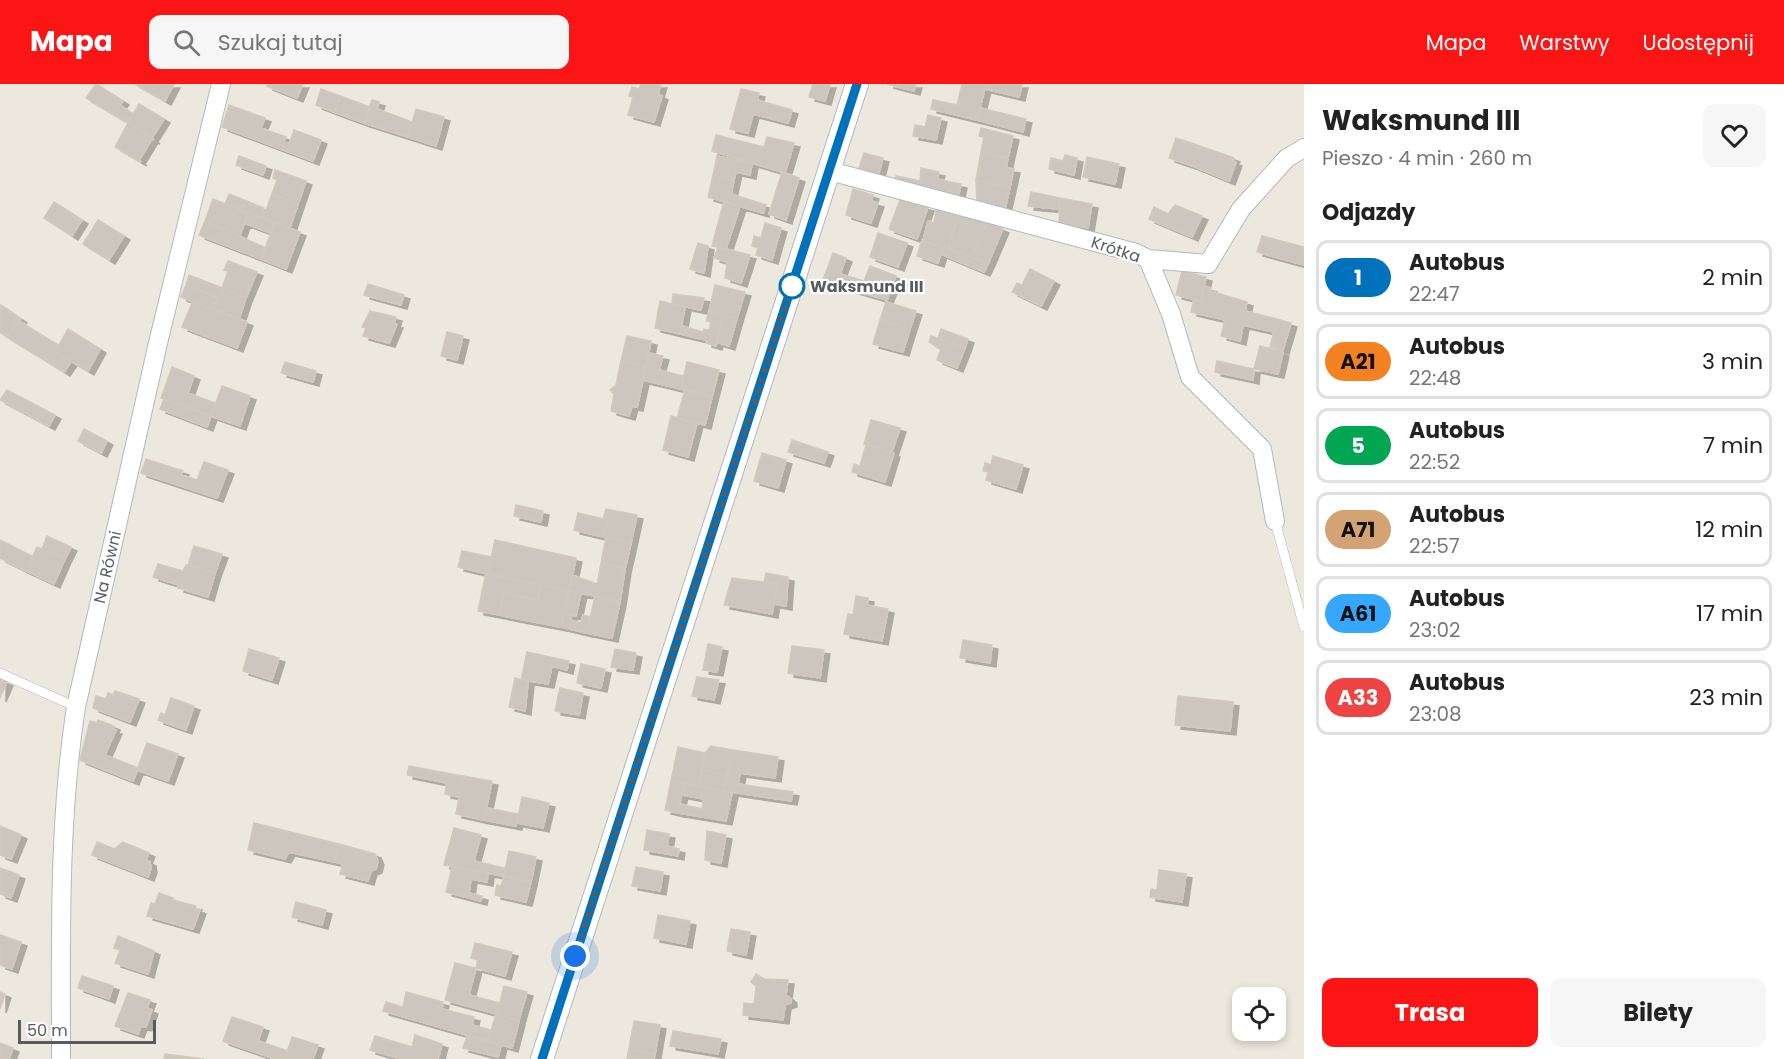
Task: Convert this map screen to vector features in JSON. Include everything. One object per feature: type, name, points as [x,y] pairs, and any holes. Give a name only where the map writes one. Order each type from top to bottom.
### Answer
[{"type":"street","name":"Na Równi","points":[[61,1059],[61,944],[67,761],[76,707],[156,351],[221,84]]},
{"type":"street","points":[[542,1059],[858,84]]},
{"type":"street","points":[[1148,260],[1208,264],[1242,209],[1287,158],[1304,148]]},
{"type":"street","name":"Krótka","points":[[830,171],[1136,253],[1148,260],[1171,314],[1190,377],[1262,449],[1275,521]]},
{"type":"lane","points":[[1275,521],[1304,627]]},
{"type":"lane","points":[[0,673],[76,707]]},
{"type":"building","points":[[96,84],[123,101],[120,105],[133,114],[128,123],[86,98]]},
{"type":"building","points":[[135,84],[174,84],[165,101]]},
{"type":"building","points":[[268,84],[303,84],[297,98],[267,86]]},
{"type":"building","points":[[641,84],[661,84],[658,94],[662,96],[654,122],[628,115],[633,97],[629,96],[632,87],[639,89]]},
{"type":"building","points":[[813,84],[830,84],[825,101],[809,97]]},
{"type":"building","points":[[887,84],[916,84],[914,91]]},
{"type":"building","points":[[962,84],[986,84],[977,120],[931,109],[933,100],[957,105]]},
{"type":"building","points":[[986,84],[1022,84],[1019,97],[985,89]]},
{"type":"building","points":[[321,89],[340,96],[334,112],[316,105]]},
{"type":"building","points":[[741,89],[759,93],[757,100],[792,110],[788,123],[753,114],[748,133],[730,129]]},
{"type":"building","points":[[340,96],[370,107],[364,123],[334,112]]},
{"type":"building","points":[[372,100],[379,102],[377,109],[412,122],[408,137],[364,123]]},
{"type":"building","points":[[139,104],[164,119],[152,138],[128,123]]},
{"type":"building","points":[[229,105],[265,118],[261,128],[286,137],[281,149],[222,127]]},
{"type":"building","points":[[980,108],[1026,119],[1023,132],[977,120]]},
{"type":"building","points":[[416,109],[444,117],[436,146],[408,137]]},
{"type":"building","points":[[928,115],[941,118],[936,140],[913,136],[915,125],[925,127]]},
{"type":"building","points":[[128,123],[154,140],[152,139],[139,160],[141,162],[115,147]]},
{"type":"building","points":[[981,128],[1013,136],[1008,158],[981,152],[984,137],[979,136]]},
{"type":"building","points":[[294,130],[321,140],[313,161],[281,149],[284,142],[289,144]]},
{"type":"building","points":[[716,135],[764,147],[767,137],[794,143],[785,173],[712,151]]},
{"type":"building","points":[[1176,138],[1200,146],[1193,166],[1169,158]]},
{"type":"building","points":[[1200,146],[1234,158],[1232,161],[1236,162],[1229,181],[1193,166]]},
{"type":"building","points":[[981,152],[1008,158],[1006,168],[1014,169],[1010,187],[976,180]]},
{"type":"building","points":[[864,153],[883,158],[878,177],[858,171]]},
{"type":"building","points":[[1065,155],[1077,158],[1074,175],[1049,169],[1051,158],[1063,161]]},
{"type":"building","points":[[239,156],[266,166],[263,175],[236,165]]},
{"type":"building","points":[[717,156],[752,164],[750,175],[736,172],[734,180],[713,175]]},
{"type":"building","points":[[1087,157],[1119,164],[1115,184],[1083,177]]},
{"type":"building","points":[[921,168],[939,172],[937,179],[961,184],[959,194],[895,182],[896,176],[920,181]]},
{"type":"building","points":[[275,170],[306,181],[298,204],[272,194],[277,180],[273,178]]},
{"type":"building","points":[[782,172],[799,178],[786,220],[769,214]]},
{"type":"building","points":[[713,175],[734,180],[731,194],[766,205],[763,213],[708,197]]},
{"type":"building","points":[[976,180],[1010,187],[1005,209],[977,203]]},
{"type":"building","points":[[853,189],[873,195],[871,201],[878,203],[871,223],[846,215]]},
{"type":"building","points":[[1031,192],[1060,198],[1058,209],[1028,206]]},
{"type":"building","points":[[229,194],[264,208],[261,217],[225,204]]},
{"type":"building","points":[[272,194],[298,204],[290,228],[263,218]]},
{"type":"building","points":[[1060,198],[1092,204],[1088,228],[1059,223]]},
{"type":"building","points":[[213,199],[248,213],[240,235],[205,221]]},
{"type":"building","points":[[900,200],[928,207],[917,239],[889,229]]},
{"type":"building","points":[[724,201],[740,206],[726,249],[712,246]]},
{"type":"building","points":[[54,202],[82,220],[72,236],[44,218]]},
{"type":"building","points":[[1175,205],[1202,216],[1192,237],[1149,219],[1154,207],[1168,214]]},
{"type":"building","points":[[936,210],[958,216],[948,248],[923,241],[928,221],[934,223]]},
{"type":"building","points":[[248,213],[275,223],[271,233],[244,223]]},
{"type":"building","points":[[958,215],[987,222],[972,257],[948,248]]},
{"type":"building","points":[[98,220],[124,236],[109,260],[83,244]]},
{"type":"building","points":[[205,221],[266,248],[261,259],[199,235]]},
{"type":"building","points":[[987,222],[1003,229],[988,264],[972,257]]},
{"type":"building","points":[[275,223],[300,232],[286,269],[261,259]]},
{"type":"building","points":[[765,223],[781,228],[772,260],[756,255],[758,248],[752,246],[754,236],[761,238]]},
{"type":"building","points":[[878,233],[907,243],[898,267],[870,257]]},
{"type":"building","points":[[1262,236],[1304,247],[1304,265],[1257,252]]},
{"type":"building","points":[[922,240],[943,248],[938,263],[917,256]]},
{"type":"building","points":[[698,243],[708,246],[704,273],[690,269]]},
{"type":"building","points":[[718,247],[750,255],[741,283],[725,278],[727,262],[714,258]]},
{"type":"building","points":[[944,247],[988,264],[984,272],[941,254]]},
{"type":"building","points":[[833,253],[846,258],[836,285],[823,280]]},
{"type":"building","points":[[228,261],[257,272],[246,298],[222,288],[228,271],[224,270]]},
{"type":"building","points":[[870,266],[896,276],[887,300],[836,285],[840,274],[864,281]]},
{"type":"building","points":[[1030,269],[1054,281],[1041,306],[1012,292],[1017,283],[1022,285]]},
{"type":"building","points":[[1182,271],[1206,277],[1201,301],[1176,295]]},
{"type":"building","points":[[189,275],[222,288],[218,298],[186,285]]},
{"type":"building","points":[[368,284],[404,295],[401,305],[364,295]]},
{"type":"building","points":[[186,285],[218,298],[213,309],[181,297]]},
{"type":"building","points":[[715,285],[745,292],[737,318],[709,312]]},
{"type":"building","points":[[1204,286],[1211,288],[1210,291],[1247,302],[1245,311],[1277,319],[1274,332],[1243,325],[1240,341],[1221,336],[1225,320],[1191,312],[1194,299],[1201,301]]},
{"type":"building","points":[[222,288],[246,298],[239,319],[213,309]]},
{"type":"building","points":[[673,294],[704,298],[701,310],[672,304]]},
{"type":"building","points":[[193,301],[247,322],[237,348],[182,327]]},
{"type":"building","points":[[660,301],[685,307],[680,334],[655,328]]},
{"type":"building","points":[[886,302],[916,311],[910,329],[880,320]]},
{"type":"building","points":[[1,305],[21,319],[7,337],[0,332]]},
{"type":"building","points":[[370,311],[396,317],[394,324],[397,324],[389,343],[363,336],[366,328],[362,327]]},
{"type":"building","points":[[709,312],[724,315],[716,346],[706,343],[706,340],[680,334],[682,326],[703,332],[704,329],[709,330],[711,322],[706,321]]},
{"type":"building","points":[[724,315],[737,318],[729,346],[716,342]]},
{"type":"building","points":[[1277,319],[1291,323],[1283,350],[1270,347]]},
{"type":"building","points":[[880,320],[910,329],[903,352],[873,344]]},
{"type":"building","points":[[19,321],[58,345],[55,352],[71,362],[64,372],[7,337]]},
{"type":"building","points":[[68,329],[100,349],[88,371],[55,352]]},
{"type":"building","points":[[941,329],[968,339],[965,348],[938,338]]},
{"type":"building","points":[[447,332],[463,336],[457,360],[441,356]]},
{"type":"building","points":[[627,336],[651,341],[646,367],[621,361]]},
{"type":"building","points":[[931,336],[965,348],[957,368],[937,360],[941,349],[929,342]]},
{"type":"building","points":[[1260,346],[1283,352],[1278,374],[1254,369]]},
{"type":"building","points":[[649,353],[663,356],[659,370],[684,376],[681,389],[643,380]]},
{"type":"building","points":[[621,361],[646,367],[637,407],[632,406],[629,416],[611,411],[614,394],[610,390],[616,385]]},
{"type":"building","points":[[1217,361],[1254,369],[1253,380],[1215,372]]},
{"type":"building","points":[[285,362],[316,371],[313,382],[281,373]]},
{"type":"building","points":[[687,362],[719,370],[712,397],[681,389]]},
{"type":"building","points":[[172,367],[194,376],[188,393],[215,403],[211,416],[161,398]]},
{"type":"building","points":[[222,386],[250,396],[240,426],[211,416]]},
{"type":"building","points":[[7,390],[55,415],[49,426],[0,400]]},
{"type":"building","points":[[685,390],[712,397],[705,425],[677,418]]},
{"type":"building","points":[[164,399],[211,416],[207,427],[160,409]]},
{"type":"building","points":[[671,416],[697,423],[688,457],[663,450]]},
{"type":"building","points":[[871,420],[900,428],[892,452],[864,444]]},
{"type":"building","points":[[84,429],[107,441],[101,453],[78,441]]},
{"type":"building","points":[[792,440],[828,452],[824,463],[788,452]]},
{"type":"building","points":[[866,445],[894,453],[885,482],[852,472],[854,464],[860,466]]},
{"type":"building","points":[[762,453],[786,460],[778,488],[754,481]]},
{"type":"building","points":[[993,456],[1023,465],[1016,489],[986,480],[988,472],[983,471],[985,463],[991,465]]},
{"type":"building","points":[[146,459],[183,471],[181,475],[197,480],[204,462],[228,470],[217,498],[141,473]]},
{"type":"building","points":[[516,505],[543,511],[541,522],[514,516]]},
{"type":"building","points":[[606,509],[637,515],[631,543],[604,537],[608,520],[603,519]]},
{"type":"building","points":[[578,513],[608,520],[604,537],[574,530]]},
{"type":"building","points":[[47,536],[71,547],[65,559],[42,549]]},
{"type":"building","points":[[606,537],[631,543],[625,569],[601,563]]},
{"type":"building","points":[[0,540],[32,556],[26,571],[0,558]]},
{"type":"building","points":[[495,540],[576,558],[569,591],[488,574]]},
{"type":"building","points":[[194,546],[222,554],[215,573],[188,565]]},
{"type":"building","points":[[37,547],[65,559],[54,584],[26,571]]},
{"type":"building","points":[[462,551],[492,557],[488,574],[458,567]]},
{"type":"building","points":[[601,563],[625,569],[620,602],[595,596]]},
{"type":"building","points":[[158,564],[183,571],[186,565],[215,573],[208,597],[153,577]]},
{"type":"building","points":[[486,573],[541,585],[538,600],[504,593],[499,615],[478,611]]},
{"type":"building","points":[[766,573],[788,577],[786,606],[774,604],[777,584],[764,582]]},
{"type":"building","points":[[572,575],[597,584],[595,596],[569,591]]},
{"type":"building","points":[[732,578],[777,584],[772,614],[724,605]]},
{"type":"building","points":[[541,585],[569,591],[561,627],[499,615],[504,593],[538,600]]},
{"type":"building","points":[[569,591],[581,593],[576,616],[571,615],[570,620],[581,623],[583,615],[590,617],[587,633],[561,627]]},
{"type":"building","points":[[595,596],[620,602],[612,638],[587,633]]},
{"type":"building","points":[[856,596],[868,598],[867,605],[888,609],[882,641],[844,634],[848,614],[853,615]]},
{"type":"building","points":[[963,640],[992,645],[990,663],[960,658]]},
{"type":"building","points":[[708,644],[722,647],[717,672],[703,670]]},
{"type":"building","points":[[792,646],[824,650],[820,678],[788,673]]},
{"type":"building","points":[[249,649],[279,658],[272,680],[243,671]]},
{"type":"building","points":[[615,649],[636,653],[633,670],[611,667]]},
{"type":"building","points":[[527,652],[569,661],[567,670],[552,666],[548,684],[521,680]]},
{"type":"building","points":[[581,664],[605,669],[601,688],[577,683]]},
{"type":"building","points":[[697,677],[719,680],[714,700],[692,696]]},
{"type":"building","points":[[515,678],[528,682],[525,711],[509,707]]},
{"type":"building","points":[[0,679],[7,682],[0,698]]},
{"type":"building","points":[[560,688],[583,693],[579,715],[555,711]]},
{"type":"building","points":[[115,691],[139,699],[130,722],[93,708],[96,696],[106,699],[108,693],[113,695]]},
{"type":"building","points":[[1178,696],[1233,702],[1230,731],[1175,725]]},
{"type":"building","points":[[171,698],[194,706],[186,730],[158,720],[161,713],[165,715]]},
{"type":"building","points":[[98,720],[114,726],[113,730],[116,730],[105,755],[138,768],[133,781],[80,760],[90,721],[97,723]]},
{"type":"building","points":[[147,743],[178,754],[168,781],[137,770]]},
{"type":"building","points":[[711,746],[733,750],[727,775],[701,770],[705,753]]},
{"type":"building","points":[[678,747],[705,753],[698,786],[671,781]]},
{"type":"building","points":[[733,750],[778,757],[775,778],[740,773],[738,784],[793,792],[791,801],[724,791]]},
{"type":"building","points":[[409,766],[463,776],[459,797],[445,794],[447,783],[407,775]]},
{"type":"building","points":[[701,770],[727,775],[724,791],[698,786]]},
{"type":"building","points":[[463,776],[492,781],[484,820],[456,814]]},
{"type":"building","points":[[671,781],[684,783],[678,813],[665,810]]},
{"type":"building","points":[[684,783],[732,793],[726,821],[678,813],[680,804],[702,809],[704,799],[682,795]]},
{"type":"building","points":[[522,797],[549,803],[543,828],[517,823]]},
{"type":"building","points":[[487,808],[518,814],[516,826],[484,820]]},
{"type":"building","points":[[254,823],[339,844],[335,862],[289,852],[285,859],[248,850]]},
{"type":"building","points":[[0,826],[21,835],[11,859],[0,855]]},
{"type":"building","points":[[454,828],[481,835],[474,861],[505,868],[504,876],[444,865]]},
{"type":"building","points":[[647,830],[669,834],[667,846],[679,849],[678,856],[644,850]]},
{"type":"building","points":[[707,831],[726,835],[721,863],[705,860]]},
{"type":"building","points":[[97,842],[114,849],[123,842],[149,853],[146,860],[150,862],[151,869],[148,877],[92,855]]},
{"type":"building","points":[[339,844],[375,854],[378,861],[376,869],[371,871],[368,881],[340,874],[343,864],[335,862]]},
{"type":"building","points":[[509,851],[536,857],[531,882],[504,876]]},
{"type":"building","points":[[452,867],[488,874],[487,882],[471,879],[469,893],[482,896],[481,901],[446,892]]},
{"type":"building","points":[[636,867],[663,872],[660,891],[632,886]]},
{"type":"building","points":[[0,868],[19,875],[11,898],[0,894]]},
{"type":"building","points":[[1159,870],[1186,874],[1182,902],[1150,897],[1151,889],[1157,890]]},
{"type":"building","points":[[504,876],[531,882],[526,902],[495,895],[497,885],[501,886]]},
{"type":"building","points":[[159,893],[173,898],[172,900],[196,906],[195,908],[200,910],[193,929],[147,916],[151,903],[155,904]]},
{"type":"building","points":[[296,902],[326,910],[322,925],[292,917]]},
{"type":"building","points":[[658,915],[690,921],[686,944],[654,938]]},
{"type":"building","points":[[731,929],[750,932],[746,955],[727,951]]},
{"type":"building","points":[[0,935],[21,942],[12,969],[0,965]]},
{"type":"building","points":[[118,936],[154,951],[148,974],[115,963],[120,950],[114,948]]},
{"type":"building","points":[[475,943],[512,952],[505,976],[476,968],[478,960],[471,958]]},
{"type":"building","points":[[455,963],[476,968],[469,995],[500,1003],[497,1014],[445,1000]]},
{"type":"building","points":[[756,974],[764,979],[788,980],[786,995],[791,999],[791,1003],[785,1005],[783,1020],[743,1015],[744,1003],[754,1004],[756,986],[751,982]]},
{"type":"building","points":[[82,976],[113,986],[109,999],[78,988]]},
{"type":"building","points":[[504,986],[527,992],[519,1020],[497,1014]]},
{"type":"building","points":[[0,992],[5,994],[0,1009]]},
{"type":"building","points":[[406,992],[443,1002],[442,1009],[474,1017],[472,1025],[491,1030],[488,1041],[383,1011],[386,1002],[403,1007]]},
{"type":"building","points":[[128,993],[150,1000],[147,1008],[152,1010],[146,1027],[141,1026],[138,1034],[115,1026]]},
{"type":"building","points":[[496,1014],[519,1021],[512,1048],[488,1041]]},
{"type":"building","points":[[232,1017],[263,1027],[258,1041],[288,1051],[285,1059],[275,1059],[223,1041]]},
{"type":"building","points":[[634,1021],[660,1025],[655,1054],[629,1049]]},
{"type":"building","points":[[673,1031],[721,1039],[718,1054],[670,1046]]},
{"type":"building","points":[[415,1035],[442,1044],[438,1059],[401,1059],[370,1050],[375,1036],[412,1047]]},
{"type":"building","points":[[467,1036],[501,1045],[498,1057],[463,1048]]},
{"type":"building","points":[[292,1037],[318,1045],[313,1059],[285,1059]]},
{"type":"building","points":[[0,1043],[13,1048],[9,1059],[0,1059]]},
{"type":"building","points":[[629,1049],[655,1054],[654,1059],[627,1059]]},
{"type":"building","points":[[165,1054],[204,1059],[164,1059]]},
{"type":"bus line","name":"1","points":[[542,1059],[857,84]]},
{"type":"place","name":"Waksmund III","points":[[792,286]]},
{"type":"route","points":[[575,956],[792,286]]}]
